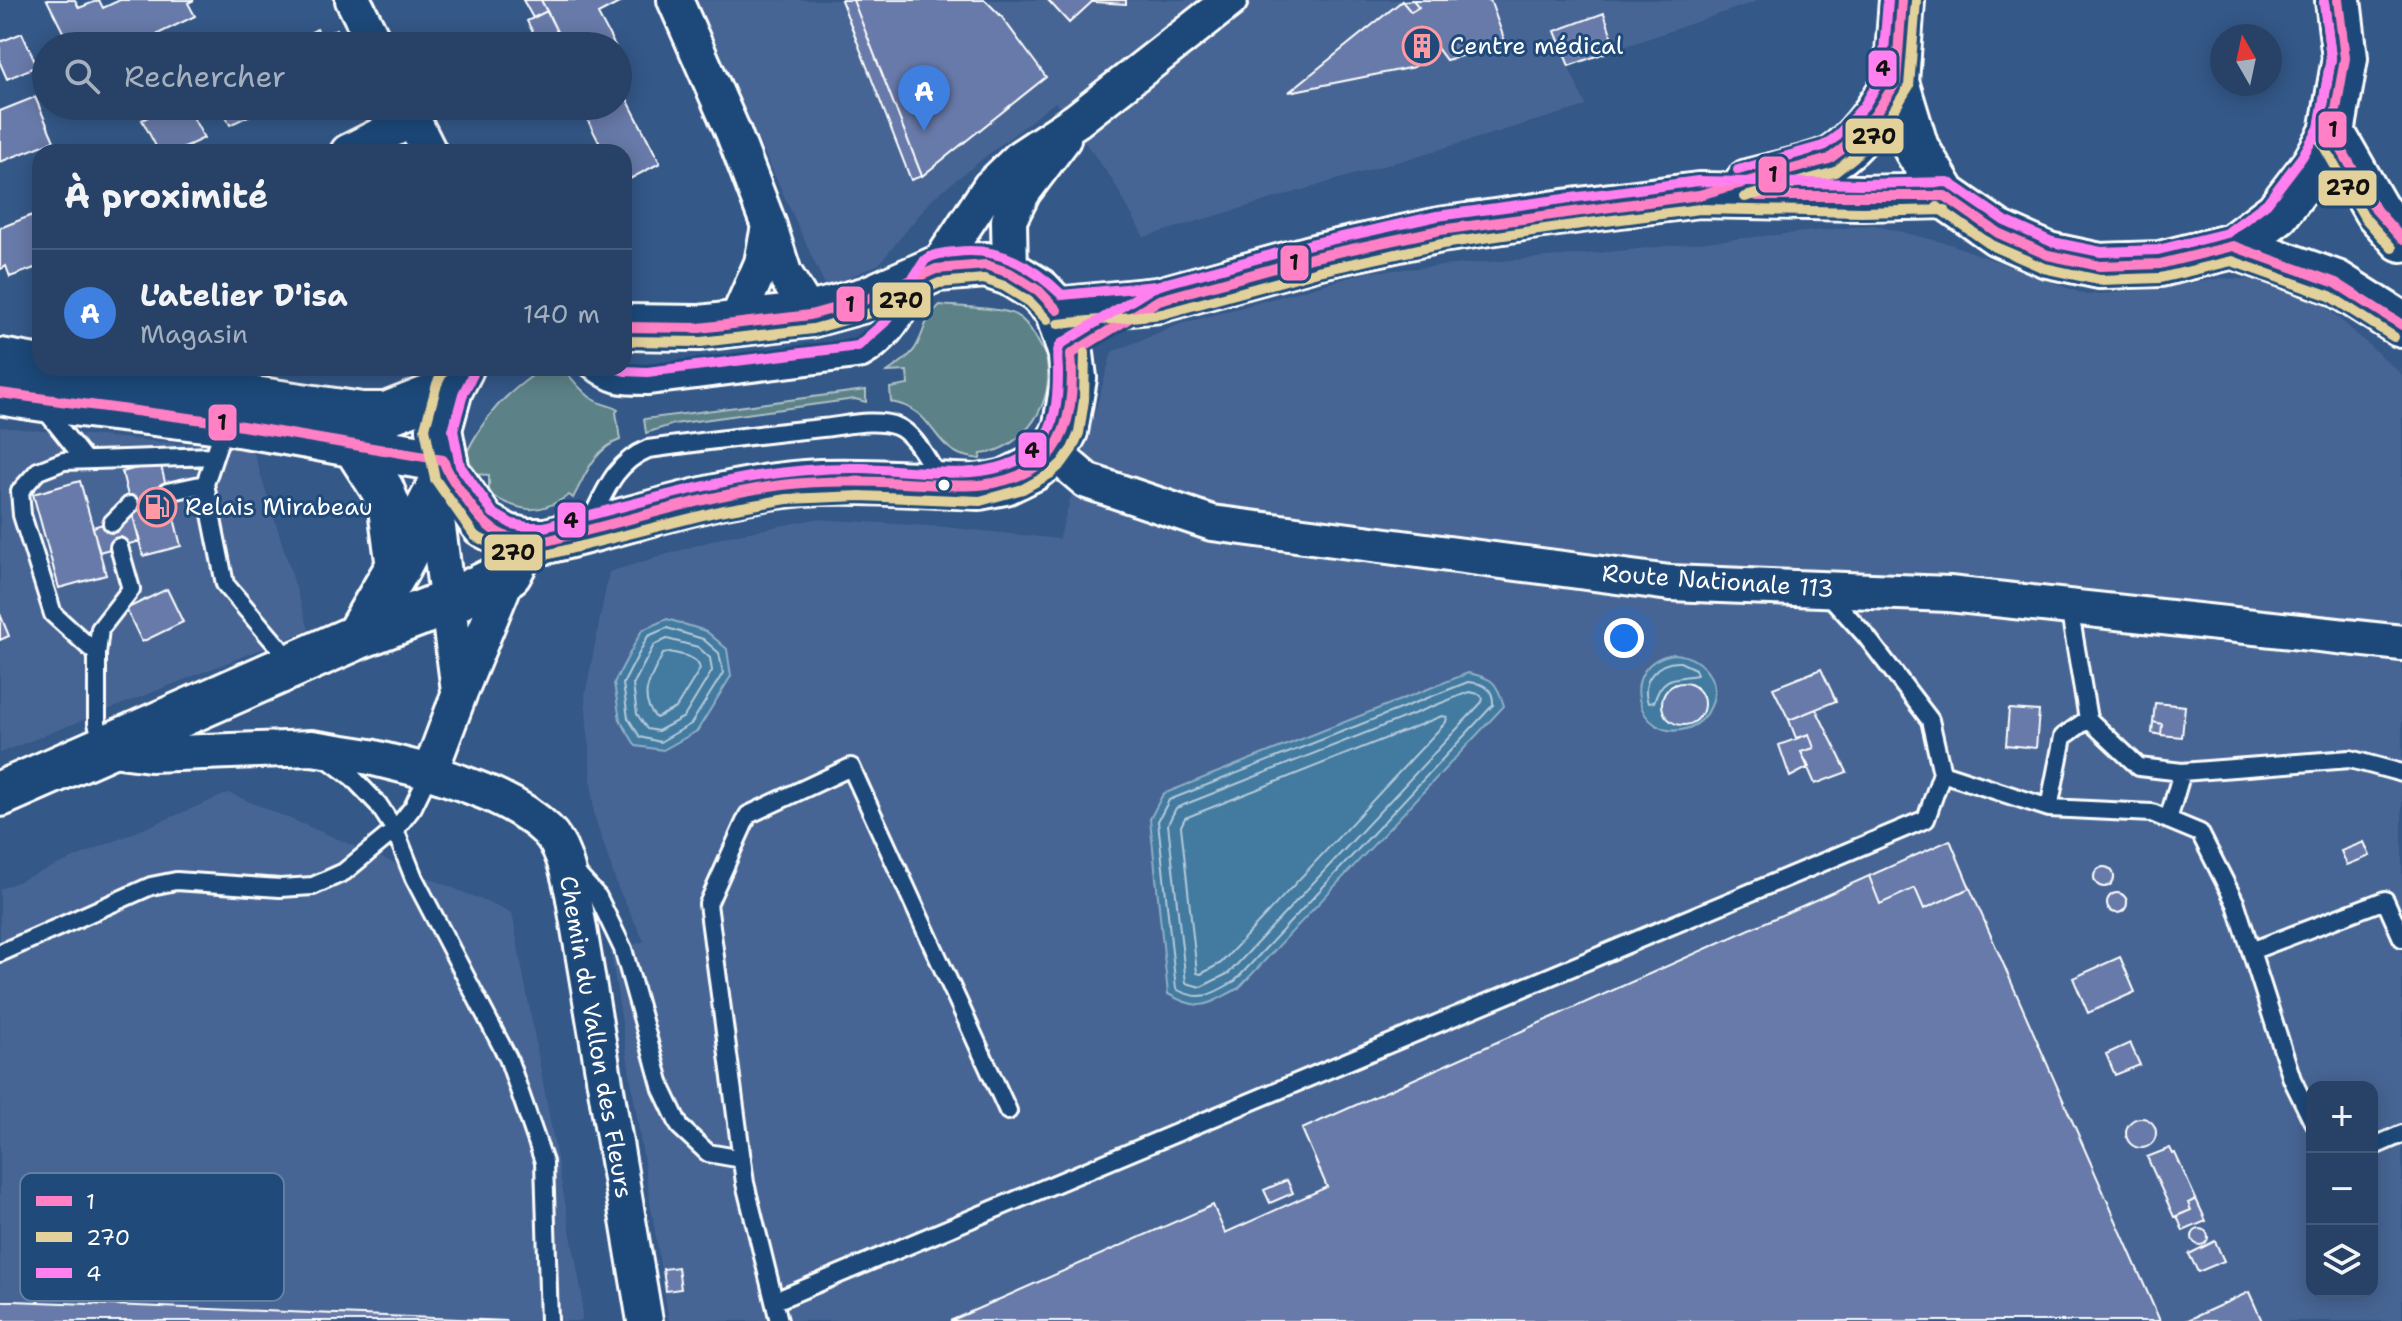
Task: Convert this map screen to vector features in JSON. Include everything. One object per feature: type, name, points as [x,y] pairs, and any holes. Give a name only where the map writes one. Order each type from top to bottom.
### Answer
[{"type":"main road","points":[[1902,0],[1896,82],[1916,148],[1945,196],[1998,233],[2048,255],[2100,266],[2160,264],[2233,246],[2277,213],[2314,165],[2332,133],[2345,58],[2338,0]]},
{"type":"main road","points":[[1057,310],[1159,300],[1315,257],[1440,230],[1699,195],[1829,159],[1875,115],[1896,82]]},
{"type":"main road","points":[[2332,133],[2376,210],[2402,239]]},
{"type":"main road","points":[[1699,195],[1945,196]]},
{"type":"main road","points":[[2233,246],[2336,283],[2402,325]]},
{"type":"main road","points":[[0,794],[357,637],[447,603],[546,541],[677,505],[775,487],[819,482],[979,487],[1005,482],[1032,469],[1053,452],[1065,431],[1074,378],[1071,354],[1057,310],[1039,291],[1010,273],[986,265],[936,269],[868,299],[810,315],[699,328],[632,327]]},
{"type":"main road","points":[[1071,354],[1159,300]]},
{"type":"main road","points":[[357,637],[398,567],[441,476],[439,429],[456,379]]},
{"type":"main road","points":[[441,476],[483,524],[507,537],[518,557]]},
{"type":"street","points":[[353,0],[369,32]]},
{"type":"street","points":[[675,0],[733,132],[784,273],[810,315]]},
{"type":"street","points":[[936,269],[990,187],[1021,157],[1077,120],[1230,0]]},
{"type":"street","points":[[360,144],[398,120]]},
{"type":"street","points":[[414,120],[425,144]]},
{"type":"street","points":[[1010,273],[1009,220],[1023,192],[1077,120]]},
{"type":"street","points":[[735,325],[762,263],[769,226]]},
{"type":"street","points":[[38,376],[220,424],[355,447],[441,476],[447,603],[460,692]]},
{"type":"street","points":[[220,424],[386,414],[456,379]]},
{"type":"street","points":[[355,447],[382,489],[390,509],[398,567]]},
{"type":"street","name":"Route Nationale 113","points":[[1053,452],[1087,481],[1212,523],[1670,583],[1949,594],[2402,643]]},
{"type":"street","points":[[430,772],[460,692],[518,557]]},
{"type":"street","name":"Chemin du Vallon des Fleurs","points":[[104,748],[150,754],[312,748],[370,757],[430,772],[476,788],[513,805],[548,831],[566,863],[573,893],[645,1321]]},
{"type":"lane","points":[[600,376],[613,385],[648,386],[863,359],[889,341],[936,269]]},
{"type":"lane","points":[[19,371],[85,460]]},
{"type":"lane","points":[[585,532],[613,477],[632,455],[648,449],[764,434],[878,423],[897,426],[919,447],[944,486]]},
{"type":"lane","points":[[97,654],[53,614],[22,515],[20,491],[38,471],[64,461],[85,460],[220,424],[205,484],[225,584],[294,665]]},
{"type":"lane","points":[[167,492],[205,484]]},
{"type":"lane","points":[[112,523],[130,505]]},
{"type":"lane","points":[[104,748],[97,723],[100,629],[131,589],[119,547]]},
{"type":"lane","points":[[775,1301],[1926,819],[1942,773],[1930,720],[1866,636],[1824,589]]},
{"type":"lane","points":[[2069,607],[2088,719],[2139,767],[2182,772],[2350,759],[2402,773]]},
{"type":"lane","points":[[2049,808],[2063,737],[2088,719]]},
{"type":"lane","points":[[312,748],[352,777],[378,804],[395,830],[414,878],[508,1058],[544,1162],[549,1321]]},
{"type":"lane","points":[[779,1321],[745,1183],[708,904],[748,815],[851,767],[1008,1111]]},
{"type":"lane","points":[[0,953],[151,886],[176,881],[280,888],[313,886],[344,872],[395,830],[413,807],[430,772]]},
{"type":"lane","points":[[2168,820],[2182,772]]},
{"type":"lane","points":[[1942,773],[2049,808],[2152,813],[2200,833],[2236,904],[2292,1079],[2306,1108]]},
{"type":"lane","points":[[566,863],[598,897],[623,949],[662,1089],[680,1127],[708,1153],[742,1159]]},
{"type":"lane","points":[[2251,951],[2385,900],[2402,938]]},
{"type":"lane","points":[[2378,1144],[2402,1134]]},
{"type":"shaded area","points":[[694,0],[1760,0],[1568,66],[1586,106],[1144,237],[1112,179],[1055,102],[933,198],[879,264],[826,287]]},
{"type":"shaded area","points":[[1873,225],[1950,244],[2086,295],[2150,290],[2221,278],[2275,281],[2313,295],[2402,375],[2402,1321],[669,1321],[611,953],[644,941],[618,888],[594,815],[585,696],[609,572],[724,537],[815,519],[945,527],[1059,539],[1112,352],[1180,324],[1369,272]]},
{"type":"shaded area","points":[[0,427],[253,450],[309,630],[0,753]]},
{"type":"shaded area","points":[[229,793],[512,913],[582,1295],[582,1321],[0,1321],[0,889]]},
{"type":"green space","points":[[940,305],[1014,314],[1031,329],[1046,358],[1047,391],[1034,421],[1011,443],[981,454],[980,459],[961,455],[951,449],[915,411],[891,402],[890,388],[908,385],[907,371],[887,372],[914,349],[928,319]]},
{"type":"green space","points":[[532,376],[569,376],[597,402],[618,410],[620,440],[597,457],[573,498],[569,495],[538,509],[520,508],[489,494],[489,475],[474,474],[465,456],[497,406]]},
{"type":"green space","points":[[866,390],[866,402],[855,399],[674,424],[646,433],[644,419]]},
{"type":"water","points":[[667,619],[706,631],[727,649],[731,676],[697,731],[663,750],[636,746],[620,720],[614,683],[642,630]]},
{"type":"water","points":[[1674,654],[1684,656],[1700,664],[1711,678],[1714,696],[1711,706],[1696,724],[1671,730],[1656,725],[1646,715],[1640,701],[1639,686],[1644,672],[1655,661]],"holes":[[[1683,684],[1690,686],[1702,698],[1700,714],[1697,720],[1685,724],[1675,722],[1663,710],[1665,694]]]},
{"type":"water","points":[[1468,673],[1493,682],[1504,706],[1239,988],[1219,999],[1197,1005],[1168,994],[1150,819],[1163,794]]},
{"type":"building","points":[[47,0],[75,0],[79,8],[99,0],[103,8],[120,0],[194,0],[188,3],[195,16],[162,32],[63,32]]},
{"type":"building","points":[[523,0],[541,0],[547,11],[533,18]]},
{"type":"building","points":[[541,0],[621,2],[598,14],[608,32],[557,32]]},
{"type":"building","points":[[841,0],[853,0],[922,176],[911,180]]},
{"type":"building","points":[[853,0],[985,0],[1001,16],[1046,77],[922,176]]},
{"type":"building","points":[[1048,0],[1094,0],[1069,23]]},
{"type":"building","points":[[1126,0],[1126,4],[1092,2]]},
{"type":"building","name":"Centre médical","points":[[1413,0],[1490,0],[1506,44],[1446,60],[1437,48],[1414,67],[1289,92],[1402,1],[1411,12],[1419,7]]},
{"type":"building","points":[[1413,0],[1419,7],[1411,12],[1402,1]]},
{"type":"building","points":[[547,11],[557,32],[533,32],[527,21]]},
{"type":"building","points":[[1604,13],[1616,49],[1569,66],[1555,31]]},
{"type":"building","points":[[22,33],[32,55],[32,68],[7,79],[0,63],[0,42]]},
{"type":"building","points":[[32,98],[32,120],[45,120],[54,141],[32,144],[32,150],[0,162],[0,111]]},
{"type":"building","points":[[632,109],[660,163],[632,178],[632,144],[600,144],[588,120],[632,120]]},
{"type":"building","points":[[142,120],[194,120],[204,138],[191,144],[155,144]]},
{"type":"building","points":[[32,215],[32,269],[10,277],[6,266],[1,269],[0,228]]},
{"type":"building","points":[[160,462],[181,546],[143,556],[122,472]]},
{"type":"building","points":[[80,481],[106,575],[59,588],[33,494]]},
{"type":"building","points":[[133,515],[140,541],[99,552],[93,527]]},
{"type":"building","points":[[167,589],[183,622],[142,642],[126,609]]},
{"type":"building","points":[[0,614],[9,636],[0,640]]},
{"type":"building","points":[[1821,669],[1836,701],[1789,720],[1773,688]]},
{"type":"building","points":[[1683,683],[1698,689],[1704,704],[1698,719],[1683,725],[1668,719],[1662,704],[1668,689]]},
{"type":"building","points":[[2155,703],[2185,706],[2182,737],[2161,735],[2162,724],[2153,722]]},
{"type":"building","points":[[1816,709],[1847,772],[1815,784],[1801,752],[1814,748],[1809,734],[1796,738],[1789,720]]},
{"type":"building","points":[[2009,709],[2039,711],[2036,748],[2006,745]]},
{"type":"building","points":[[2153,722],[2162,724],[2161,735],[2152,733]]},
{"type":"building","points":[[1809,734],[1814,748],[1801,752],[1809,767],[1790,777],[1779,745]]},
{"type":"building","points":[[1950,840],[1970,888],[1924,909],[1915,888],[1880,904],[1869,876]]},
{"type":"building","points":[[2364,842],[2370,856],[2347,865],[2341,851]]},
{"type":"building","points":[[2100,867],[2108,867],[2114,877],[2108,887],[2100,887],[2094,881],[2094,873]]},
{"type":"building","points":[[1869,876],[1880,904],[1915,888],[1924,909],[1970,888],[2160,1321],[950,1321],[1213,1205],[1225,1233],[1327,1187],[1302,1129]]},
{"type":"building","points":[[2113,893],[2121,893],[2127,903],[2121,913],[2113,913],[2107,907],[2107,899]]},
{"type":"building","points":[[2120,957],[2135,992],[2088,1013],[2073,978]]},
{"type":"building","points":[[2130,1043],[2140,1065],[2115,1075],[2106,1054]]},
{"type":"building","points":[[2141,1118],[2152,1122],[2156,1133],[2152,1144],[2141,1148],[2130,1144],[2126,1133],[2130,1122]]},
{"type":"building","points":[[2170,1148],[2196,1199],[2188,1203],[2191,1210],[2174,1217],[2147,1157]]},
{"type":"building","points":[[1287,1180],[1293,1193],[1270,1203],[1264,1190]]},
{"type":"building","points":[[2196,1199],[2206,1221],[2183,1231],[2177,1216],[2191,1210],[2188,1203]]},
{"type":"building","points":[[2200,1229],[2206,1231],[2206,1243],[2200,1245],[2194,1243],[2192,1237],[2194,1231]]},
{"type":"building","points":[[2215,1241],[2224,1261],[2198,1272],[2189,1254]]},
{"type":"building","points":[[678,1267],[681,1289],[666,1291],[663,1269]]},
{"type":"building","points":[[2249,1292],[2262,1321],[2186,1321]]},
{"type":"building","points":[[0,1301],[14,1301],[508,1321],[0,1321]]},
{"type":"transit line","name":"4","points":[[1738,170],[1823,146],[1836,137],[1864,106],[1882,77],[1888,0]]},
{"type":"transit line","name":"1","points":[[1071,354],[1159,300],[1315,257],[1440,230],[1699,195],[1829,159],[1875,115],[1896,82],[1902,0]]},
{"type":"transit line","name":"1","points":[[2338,0],[2345,58],[2332,133],[2376,210],[2402,239]]},
{"type":"transit line","name":"270","points":[[1745,197],[1835,172],[1885,125],[1909,86],[1916,1]]},
{"type":"transit line","name":"270","points":[[2324,2],[2331,58],[2318,136],[2365,218],[2392,248]]},
{"type":"transit line","name":"4","points":[[632,371],[858,346],[885,322],[925,260],[943,253],[971,251],[1000,255],[1039,275],[1062,295],[1156,286],[1311,244],[1437,216],[1698,181],[1948,182],[2005,221],[2052,242],[2101,252],[2158,250],[2227,233],[2267,203],[2302,157],[2319,128],[2331,58],[2324,2]]},
{"type":"transit line","name":"1","points":[[1757,196],[1945,196]]},
{"type":"transit line","name":"1","points":[[1945,196],[1998,233],[2048,255],[2100,266],[2160,264],[2233,246],[2336,283],[2402,325]]},
{"type":"transit line","name":"270","points":[[1937,207],[1991,245],[2044,268],[2099,280],[2160,278],[2232,261],[2330,296],[2394,337]]},
{"type":"transit line","name":"270","points":[[1058,324],[1162,314],[1318,271],[1442,244],[1566,226],[1700,209],[1945,210]]},
{"type":"transit line","name":"1","points":[[632,327],[699,328],[810,315],[868,299],[936,269],[986,265],[1010,273],[1039,291],[1057,310]]},
{"type":"transit line","name":"270","points":[[632,341],[701,342],[813,329],[874,312],[939,283],[984,279],[1004,286],[1030,302],[1047,320]]},
{"type":"transit line","name":"4","points":[[472,376],[463,394],[453,430],[460,466],[493,513],[512,524],[527,527],[544,527],[661,496],[780,473],[861,468],[954,473],[977,471],[1020,459],[1043,440],[1055,413],[1057,354],[1061,344],[1152,288],[1166,283]]},
{"type":"transit line","name":"270","points":[[441,376],[425,428],[435,479],[475,536],[503,550],[525,555],[546,555],[719,511],[787,499],[860,496],[980,501],[1023,489],[1050,474],[1072,449],[1079,433],[1084,400],[1085,353]]},
{"type":"transit line","name":"1","points":[[443,460],[459,490],[491,528],[508,537],[531,541],[546,541],[693,503],[782,485],[842,481],[956,486],[990,484],[1022,474],[1038,465],[1058,443],[1071,399],[1071,354]]},
{"type":"transit line","name":"1","points":[[0,393],[219,422],[443,460]]},
{"type":"place","name":"Centre médical","points":[[1422,46]]},
{"type":"place","name":"L'atelier D'isa","points":[[924,131]]},
{"type":"place","name":"Relais Mirabeau","points":[[157,507]]}]
